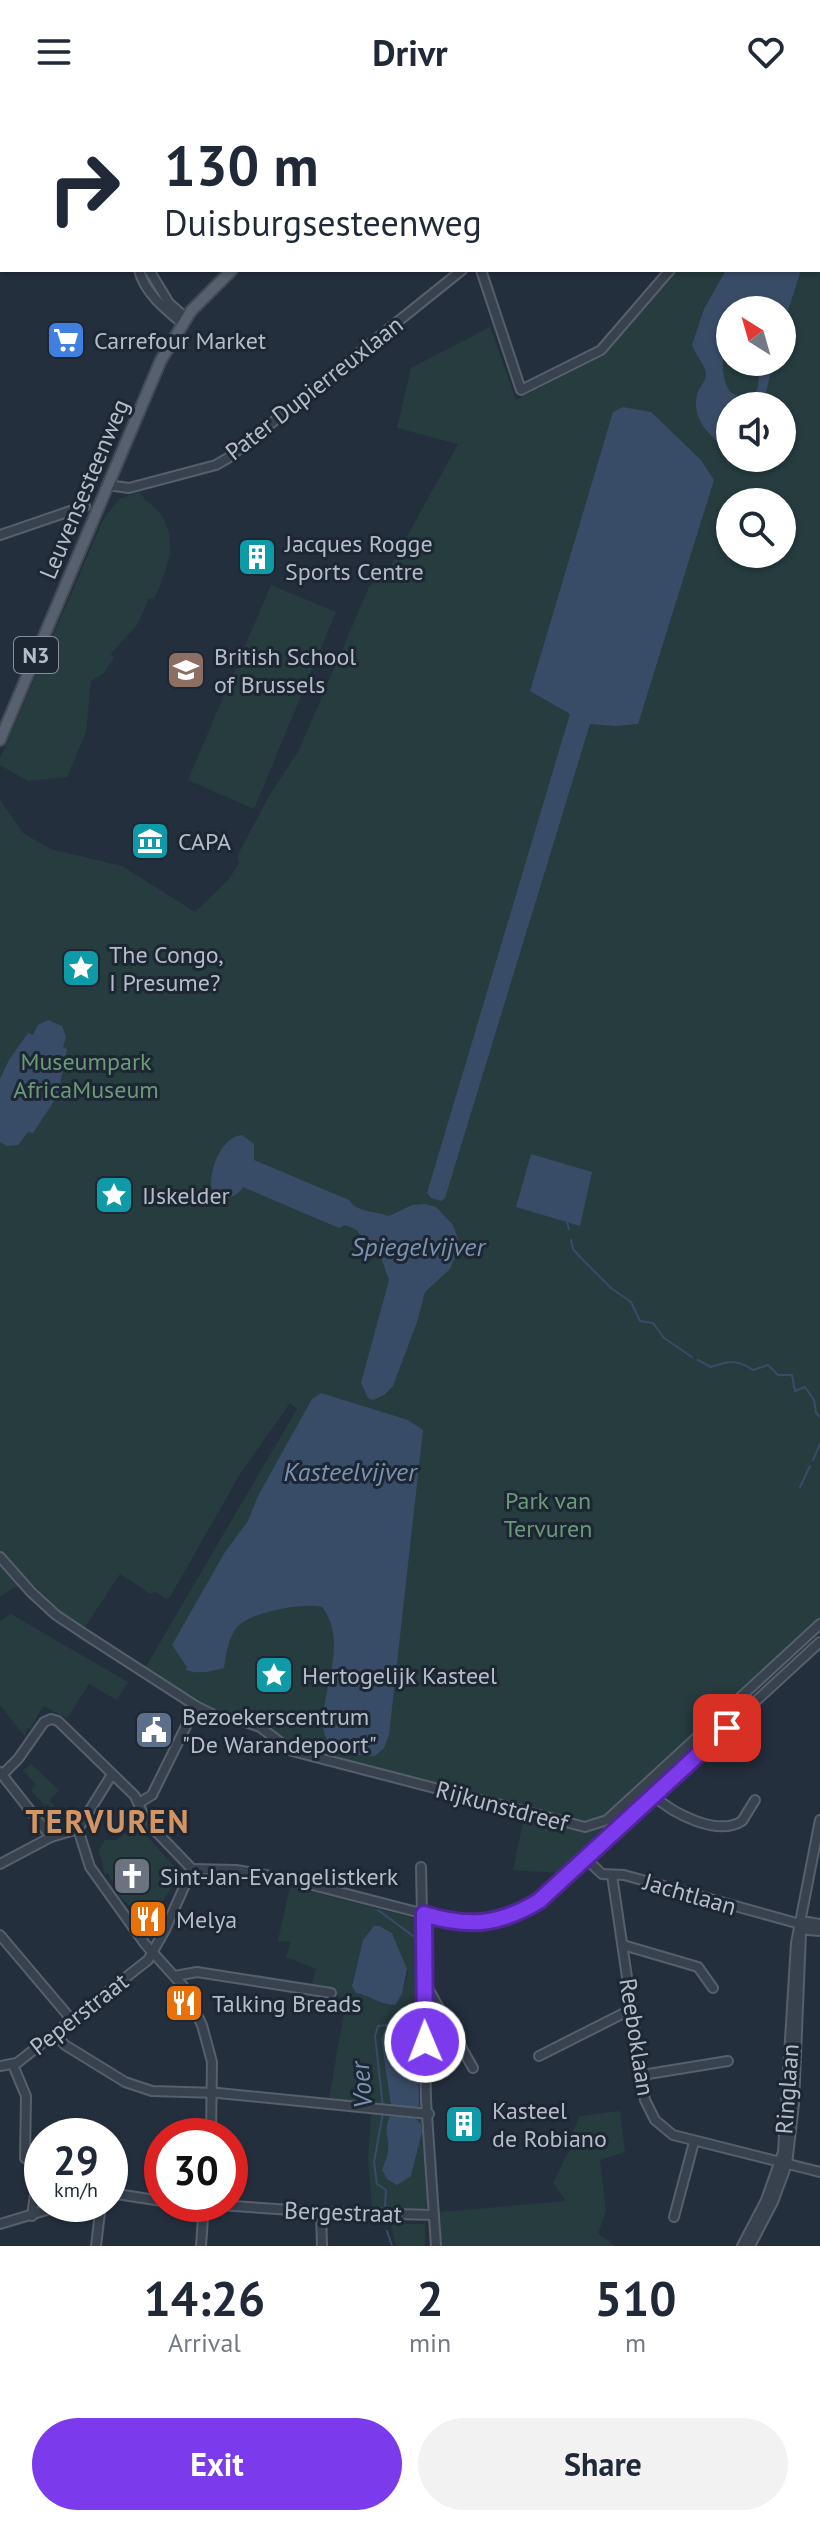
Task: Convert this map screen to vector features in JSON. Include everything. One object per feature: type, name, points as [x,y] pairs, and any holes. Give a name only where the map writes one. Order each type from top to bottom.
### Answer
[{"type":"main road","name":"Leuvensesteenweg","points":[[0,740],[147,389],[184,321],[230,272]]},
{"type":"street","points":[[140,272],[144,283],[165,309],[184,321]]},
{"type":"street","points":[[150,272],[184,321]]},
{"type":"street","name":"Pater Dupierreuxlaan","points":[[107,485],[129,488],[216,465],[228,458],[460,272]]},
{"type":"street","points":[[482,272],[521,390],[601,350],[668,272]]},
{"type":"street","points":[[0,535],[85,506]]},
{"type":"street","points":[[0,1557],[56,1615],[196,1706],[152,1795],[139,1803]]},
{"type":"street","name":"Rijkunstdreef","points":[[196,1706],[222,1719],[255,1725],[292,1751],[585,1827],[607,1820],[820,1624]]},
{"type":"street","points":[[51,1837],[1,1774],[18,1759],[42,1724],[49,1720],[60,1722],[111,1776],[131,1792],[146,1821],[192,1869],[236,1870],[268,1875],[463,1923],[505,1918],[539,1901],[820,1642]]},
{"type":"street","points":[[0,1864],[51,1837],[78,1829],[111,1776]]},
{"type":"street","points":[[653,1795],[676,1813],[721,1828],[742,1821],[755,1800]]},
{"type":"street","name":"Ringlaan","points":[[750,2246],[773,2202],[784,2163],[796,1943],[820,1820]]},
{"type":"street","points":[[78,1829],[92,1870],[153,1953],[183,1986],[202,2025],[210,2053],[212,2118]]},
{"type":"street","name":"Jachtlaan","points":[[585,1858],[602,1874],[624,1875],[820,1931]]},
{"type":"street","points":[[421,1867],[426,2100],[436,2246]]},
{"type":"street","points":[[153,1953],[192,1869]]},
{"type":"street","name":"Reeboklaan","points":[[612,1875],[645,2100],[655,2120],[673,2135],[694,2142],[820,2172]]},
{"type":"street","name":"Jachtlaan","points":[[800,1924],[820,1924]]},
{"type":"street","points":[[0,1935],[71,2019]]},
{"type":"street","points":[[623,1945],[698,1967],[713,1988]]},
{"type":"street","name":"Peperstraat","points":[[0,2066],[13,2065],[153,1953]]},
{"type":"street","points":[[175,1976],[197,1972],[331,1993]]},
{"type":"street","points":[[424,1983],[473,2068]]},
{"type":"street","points":[[539,2056],[632,2009]]},
{"type":"street","points":[[54,2033],[73,2050],[135,2086],[157,2092],[213,2092],[429,2114]]},
{"type":"street","points":[[642,2075],[728,2061]]},
{"type":"street","points":[[13,2065],[26,2096],[26,2118]]},
{"type":"street","points":[[674,2217],[694,2142]]},
{"type":"street","name":"Ringlaan","points":[[742,2246],[784,2163]]},
{"type":"street","name":"Bergestraat","points":[[248,2208],[434,2215]]},
{"type":"street","points":[[321,2212],[322,2246]]},
{"type":"street","points":[[0,2224],[24,2218]]},
{"type":"street","points":[[96,2246],[99,2222]]},
{"type":"street","points":[[201,2246],[203,2222]]},
{"type":"green space","name":"Park van Tervuren","points":[[674,272],[820,272],[820,1633],[560,1873],[513,1870],[526,1808],[294,1747],[262,1723],[240,1715],[223,1715],[145,1668],[297,1409],[290,1403],[240,1474],[170,1597],[166,1599],[154,1591],[151,1594],[120,1574],[85,1627],[59,1610],[35,1586],[13,1588],[0,1597],[0,800],[23,833],[50,849],[122,866],[195,912],[229,879],[239,863],[237,856],[269,796],[299,750],[369,587],[389,569],[458,444],[397,428],[411,368],[490,327],[516,400],[605,354]]},
{"type":"green space","points":[[140,492],[161,515],[170,536],[169,557],[163,578],[154,599],[149,598],[137,625],[113,651],[111,655],[114,658],[104,673],[91,681],[86,732],[67,777],[28,781],[0,765],[0,759],[103,520],[119,499]]},
{"type":"green space","points":[[271,585],[336,612],[254,809],[188,780]]},
{"type":"green space","points":[[11,1614],[128,1682],[117,1700],[89,1684],[67,1718],[43,1706],[30,1729],[27,1728],[25,1737],[0,1705],[0,1621]]},
{"type":"green space","points":[[31,1764],[59,1790],[49,1801],[57,1808],[54,1811],[31,1790],[36,1785],[23,1770]]},
{"type":"green space","points":[[137,1825],[181,1874],[153,1915],[151,1913],[144,1919],[119,1896],[108,1873],[105,1875],[99,1850],[105,1840],[116,1840]]},
{"type":"green space","points":[[290,1886],[417,1919],[430,2205],[419,2212],[372,2210],[368,2158],[372,2103],[329,2099],[345,2007],[336,1993],[310,1989],[316,1969],[286,1957],[291,1942],[278,1941]],"holes":[[[380,1926],[392,1933],[408,1972],[402,1994],[395,2005],[358,1994],[352,1983],[362,1946]],[[410,2029],[417,2034],[419,2106],[414,2109],[391,2105],[381,2039],[385,2030]],[[390,2117],[415,2118],[421,2124],[422,2132],[411,2176],[382,2170],[388,2152]]]},
{"type":"green space","points":[[620,2111],[625,2152],[600,2160],[606,2211],[598,2234],[616,2246],[441,2246],[440,2212],[566,2201],[553,2183],[568,2152],[585,2142],[573,2131],[580,2116]]},
{"type":"green space","points":[[391,2224],[425,2224],[425,2246],[396,2246]]},
{"type":"water","points":[[725,272],[800,272],[793,296],[716,296],[716,376],[724,376],[730,392],[716,392],[716,440],[699,418],[696,401],[706,374],[692,345],[704,309]]},
{"type":"water","points":[[759,376],[770,376],[766,392],[756,392]]},
{"type":"water","points":[[623,407],[651,412],[701,460],[714,480],[638,724],[590,724],[445,1198],[441,1201],[427,1193],[570,714],[530,691],[613,412]]},
{"type":"water","points":[[48,1020],[62,1026],[66,1037],[63,1047],[67,1049],[58,1095],[33,1133],[28,1132],[18,1145],[7,1146],[0,1142],[0,1079],[28,1033],[33,1035],[38,1025]]},
{"type":"water","name":"Spiegelvijver","points":[[242,1135],[254,1144],[254,1160],[349,1200],[361,1209],[389,1216],[412,1205],[425,1204],[436,1207],[453,1225],[458,1250],[450,1269],[425,1292],[393,1386],[384,1395],[373,1400],[368,1398],[361,1383],[389,1280],[377,1246],[362,1238],[357,1230],[345,1225],[339,1228],[243,1187],[230,1197],[215,1195],[211,1184],[216,1161],[229,1141]]},
{"type":"water","points":[[531,1154],[592,1172],[580,1226],[516,1207]]},
{"type":"water","name":"Kasteelvijver","points":[[321,1393],[408,1420],[423,1430],[389,1735],[384,1748],[375,1756],[344,1752],[328,1741],[323,1724],[334,1654],[332,1629],[322,1607],[278,1609],[245,1621],[232,1635],[224,1668],[200,1672],[186,1670],[172,1645],[225,1552],[248,1521],[258,1496],[312,1399]]},
{"type":"water","points":[[374,1926],[392,1933],[407,1969],[402,1994],[395,2005],[356,1993],[352,1986],[363,1940]]},
{"type":"water","points":[[385,2030],[415,2031],[418,2040],[419,2106],[414,2109],[391,2105],[381,2039]]},
{"type":"water","points":[[390,2116],[415,2118],[421,2124],[422,2132],[411,2176],[397,2185],[387,2179],[382,2170],[388,2152],[386,2131]]},
{"type":"waterway","points":[[567,1222],[569,1229]]},
{"type":"waterway","points":[[571,1240],[573,1249],[581,1258],[611,1288],[631,1302],[640,1321],[653,1323],[664,1338],[692,1357]]},
{"type":"waterway","points":[[698,1360],[711,1367],[733,1362],[753,1370],[768,1365],[778,1375],[792,1375],[795,1391],[805,1387],[820,1417]]},
{"type":"waterway","points":[[813,1460],[820,1444]]},
{"type":"waterway","points":[[800,1487],[810,1466]]},
{"type":"waterway","name":"Voer","points":[[378,1910],[413,1936]]},
{"type":"waterway","name":"Voer","points":[[383,2107],[375,2036],[378,2026],[418,2019],[418,1942]]},
{"type":"waterway","name":"Voer","points":[[383,2113],[374,2162],[377,2184],[386,2190],[385,2206]]},
{"type":"waterway","name":"Voer","points":[[387,2231],[392,2246]]},
{"type":"place","name":"Carrefour Market","points":[[66,340]]},
{"type":"place","name":"Jacques Rogge Sports Centre","points":[[257,557]]},
{"type":"place","name":"British School of Brussels","points":[[186,670]]},
{"type":"place","name":"CAPA","points":[[150,841]]},
{"type":"place","name":"The Congo, I Presume?","points":[[81,968]]},
{"type":"place","name":"IJskelder","points":[[114,1195]]},
{"type":"place","name":"Hertogelijk Kasteel","points":[[274,1675]]},
{"type":"place","name":"Bezoekerscentrum \"De Warandepoort\"","points":[[154,1730]]},
{"type":"place","name":"Sint-Jan-Evangelistkerk","points":[[132,1876]]},
{"type":"place","name":"Melya","points":[[148,1919]]},
{"type":"place","name":"Talking Breads","points":[[184,2003]]},
{"type":"place","name":"Kasteel de Robiano","points":[[464,2124]]},
{"type":"district","name":"TERVUREN","points":[[108,1821]]},
{"type":"route","points":[[425,2042],[424,1914],[463,1923],[490,1922],[521,1912],[539,1901],[727,1728]]},
{"type":"park label","name":"Museumpark AfricaMuseum","points":[[86,1075]]}]
